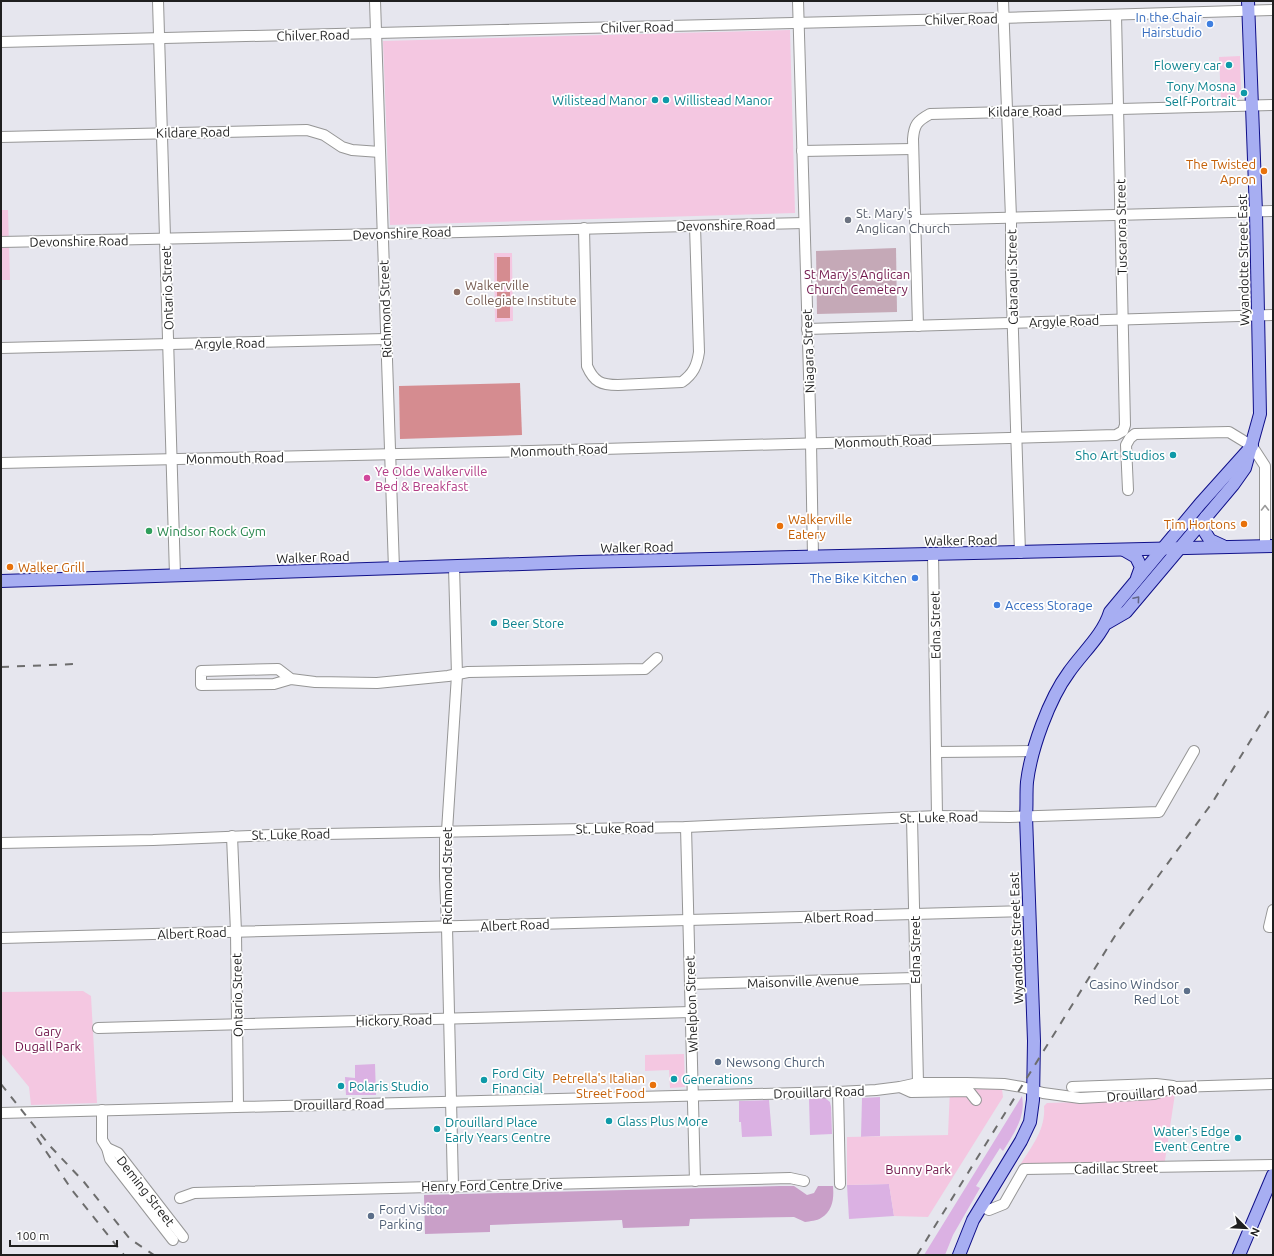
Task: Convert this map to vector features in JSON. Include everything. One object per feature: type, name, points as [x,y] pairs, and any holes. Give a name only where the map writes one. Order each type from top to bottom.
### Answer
[{"type":"main road","name":"Wyandotte Street East","points":[[1106,623],[1126,612],[1233,485],[1245,468],[1260,414],[1259,315],[1253,106],[1248,6]]},
{"type":"main road","name":"Wyandotte Street East","points":[[959,1255],[973,1220],[1021,1141],[1030,1122],[1034,1041],[1028,911],[1026,816],[1027,782],[1034,751],[1050,705],[1068,673],[1106,623],[1110,612],[1200,504],[1252,446]]},
{"type":"main road","points":[[1206,517],[1203,529],[1210,540],[1226,547]]},
{"type":"main road","name":"Walker Road","points":[[1,580],[813,557],[1269,547]]},
{"type":"main road","points":[[1124,550],[1136,557],[1141,568],[1135,582]]},
{"type":"main road","points":[[1239,1255],[1273,1175]]},
{"type":"street","name":"Ontario Street","points":[[158,1],[175,575]]},
{"type":"street","name":"Richmond Street","points":[[375,1],[394,569]]},
{"type":"street","name":"Niagara Street","points":[[798,1],[813,557]]},
{"type":"street","name":"Cataraqui Street","points":[[1003,1],[1011,218],[1020,553]]},
{"type":"street","name":"Chilver Road","points":[[1,42],[1116,15],[1248,6],[1273,10]]},
{"type":"street","name":"Tuscarora Street","points":[[1116,15],[1126,425],[1123,431],[1116,435]]},
{"type":"street","name":"Kildare Road","points":[[918,326],[912,149],[916,124],[922,118],[930,114],[1273,105]]},
{"type":"street","name":"Kildare Road","points":[[1,137],[307,130],[324,135],[342,147],[352,150],[380,152]]},
{"type":"street","points":[[802,151],[912,149]]},
{"type":"street","points":[[915,220],[1273,211]]},
{"type":"street","name":"Devonshire Road","points":[[1,242],[804,223]]},
{"type":"street","points":[[584,228],[587,366],[591,375],[598,381],[607,385],[618,385],[682,382],[690,377],[695,370],[699,352],[695,226]]},
{"type":"street","name":"Argyle Road","points":[[807,329],[1273,315]]},
{"type":"street","name":"Argyle Road","points":[[1,348],[386,339]]},
{"type":"street","points":[[1128,490],[1126,445],[1130,438],[1135,434],[1229,432],[1252,446],[1265,466],[1269,547]]},
{"type":"street","name":"Monmouth Road","points":[[1,463],[390,455],[1116,435]]},
{"type":"street","name":"Edna Street","points":[[933,554],[937,816]]},
{"type":"street","name":"Richmond Street","points":[[453,1186],[445,840],[447,831],[457,675],[454,567]]},
{"type":"street","points":[[291,679],[278,669],[201,671],[201,685],[274,684],[291,679],[315,682],[377,682],[457,675],[468,672],[645,669],[656,658]]},
{"type":"street","points":[[937,752],[1034,751]]},
{"type":"street","name":"St. Luke Road","points":[[1,843],[153,840],[232,836],[686,827],[937,816],[1026,816],[1159,812],[1194,751]]},
{"type":"street","name":"Edna Street","points":[[912,818],[918,1082]]},
{"type":"street","name":"Whelpton Street","points":[[686,827],[695,1180]]},
{"type":"street","name":"Ontario Street","points":[[232,836],[236,932],[238,1106]]},
{"type":"street","points":[[1271,927],[1273,910]]},
{"type":"street","name":"Albert Road","points":[[2,938],[1028,911]]},
{"type":"street","name":"Maisonville Avenue","points":[[690,984],[915,978]]},
{"type":"street","name":"Hickory Road","points":[[98,1028],[691,1012]]},
{"type":"street","name":"Drouillard Road","points":[[1,1112],[838,1092],[900,1087],[918,1082],[1004,1084],[1032,1089],[1043,1093],[1080,1098],[1154,1094],[1176,1087],[1273,1084]]},
{"type":"street","points":[[1072,1087],[1156,1084],[1176,1087]]},
{"type":"street","points":[[900,1087],[911,1092],[969,1092],[976,1100]]},
{"type":"street","points":[[838,1092],[840,1184]]},
{"type":"street","name":"Deming Street","points":[[102,1110],[102,1140],[107,1148],[118,1153],[178,1239]]},
{"type":"street","name":"Cadillac Street","points":[[981,1206],[989,1210],[1004,1204],[1024,1169],[1273,1165]]},
{"type":"street","name":"Henry Ford Centre Drive","points":[[180,1198],[194,1193],[790,1178],[804,1181]]},
{"type":"shaded area","points":[[497,257],[510,257],[510,283],[497,283]]},
{"type":"shaded area","points":[[497,292],[510,292],[510,318],[497,318]]},
{"type":"shaded area","points":[[520,383],[522,435],[400,439],[399,386]]},
{"type":"shaded area","points":[[375,1064],[376,1095],[346,1095],[345,1077],[355,1078],[355,1065]]},
{"type":"shaded area","points":[[1022,1096],[1023,1104],[1021,1118],[1018,1125],[1003,1151],[1000,1148],[976,1186],[980,1188],[953,1235],[945,1255],[924,1255]]},
{"type":"shaded area","points":[[880,1097],[880,1136],[861,1137],[862,1098]]},
{"type":"shaded area","points":[[825,1098],[830,1102],[831,1107],[832,1134],[810,1135],[809,1099]]},
{"type":"shaded area","points":[[769,1100],[772,1136],[742,1137],[741,1122],[739,1122],[739,1101]]},
{"type":"shaded area","points":[[889,1184],[894,1216],[849,1219],[847,1185]]},
{"type":"shaded area","points":[[794,1186],[807,1195],[814,1193],[818,1186],[833,1186],[832,1204],[828,1212],[819,1219],[805,1222],[794,1217],[690,1219],[689,1226],[623,1228],[622,1220],[490,1225],[490,1232],[425,1234],[424,1195]]},
{"type":"green space","points":[[790,30],[795,213],[390,225],[383,41]]},
{"type":"green space","points":[[1240,56],[1241,95],[1237,100],[1221,101],[1219,57]]},
{"type":"green space","points":[[1,210],[8,210],[10,280],[1,280]]},
{"type":"green space","name":"St Mary's Anglican Church Cemetery","points":[[896,248],[897,312],[817,314],[816,251]]},
{"type":"green space","points":[[494,253],[512,253],[513,321],[495,322]]},
{"type":"green space","name":"Gary Dugall Park","points":[[83,991],[91,996],[97,1103],[31,1105],[29,1087],[1,1053],[1,992]]},
{"type":"green space","points":[[684,1054],[685,1087],[670,1088],[669,1070],[645,1071],[645,1055]]},
{"type":"green space","points":[[1176,1087],[1164,1167],[1024,1169],[1020,1165],[1037,1137],[1043,1122],[1044,1106],[1047,1103],[1150,1100]]},
{"type":"green space","name":"Bunny Park","points":[[950,1088],[1002,1089],[1003,1097],[928,1217],[894,1216],[889,1184],[847,1185],[847,1137],[948,1135]]},
{"type":"railway","points":[[1,667],[76,664]]},
{"type":"railway","points":[[917,1255],[1118,931],[1212,803],[1273,704]]},
{"type":"railway","points":[[1,1084],[50,1146],[84,1182],[130,1239],[154,1255]]},
{"type":"railway","points":[[37,1138],[72,1190],[124,1255]]},
{"type":"place","name":"In the Chair Hairstudio","points":[[1210,24]]},
{"type":"place","name":"Flowery car","points":[[1229,65]]},
{"type":"place","name":"Tony Mosna Self-Portrait","points":[[1244,93]]},
{"type":"place","name":"Wilistead Manor","points":[[655,100]]},
{"type":"place","name":"Willistead Manor","points":[[666,100]]},
{"type":"place","name":"The Twisted Apron","points":[[1264,171]]},
{"type":"place","name":"St. Mary's Anglican Church","points":[[848,220]]},
{"type":"place","name":"Walkerville Collegiate Institute","points":[[457,292]]},
{"type":"place","name":"Sho Art Studios","points":[[1173,455]]},
{"type":"place","name":"Ye Olde Walkerville Bed & Breakfast","points":[[367,478]]},
{"type":"place","name":"Tim Hortons","points":[[1244,524]]},
{"type":"place","name":"Walkerville Eatery","points":[[780,526]]},
{"type":"place","name":"Windsor Rock Gym","points":[[149,531]]},
{"type":"place","name":"Walker Grill","points":[[10,567]]},
{"type":"place","name":"The Bike Kitchen","points":[[915,578]]},
{"type":"place","name":"Access Storage","points":[[997,605]]},
{"type":"place","name":"Beer Store","points":[[494,623]]},
{"type":"place","name":"Casino Windsor Red Lot","points":[[1187,991]]},
{"type":"place","name":"Newsong Church","points":[[718,1062]]},
{"type":"place","name":"Generations","points":[[674,1079]]},
{"type":"place","name":"Ford City Financial","points":[[484,1080]]},
{"type":"place","name":"Petrella's Italian Street Food","points":[[653,1085]]},
{"type":"place","name":"Polaris Studio","points":[[341,1086]]},
{"type":"place","name":"Glass Plus More","points":[[609,1121]]},
{"type":"place","name":"Drouillard Place Early Years Centre","points":[[437,1129]]},
{"type":"place","name":"Water's Edge Event Centre","points":[[1238,1138]]},
{"type":"place","name":"Ford Visitor Parking","points":[[371,1216]]}]
